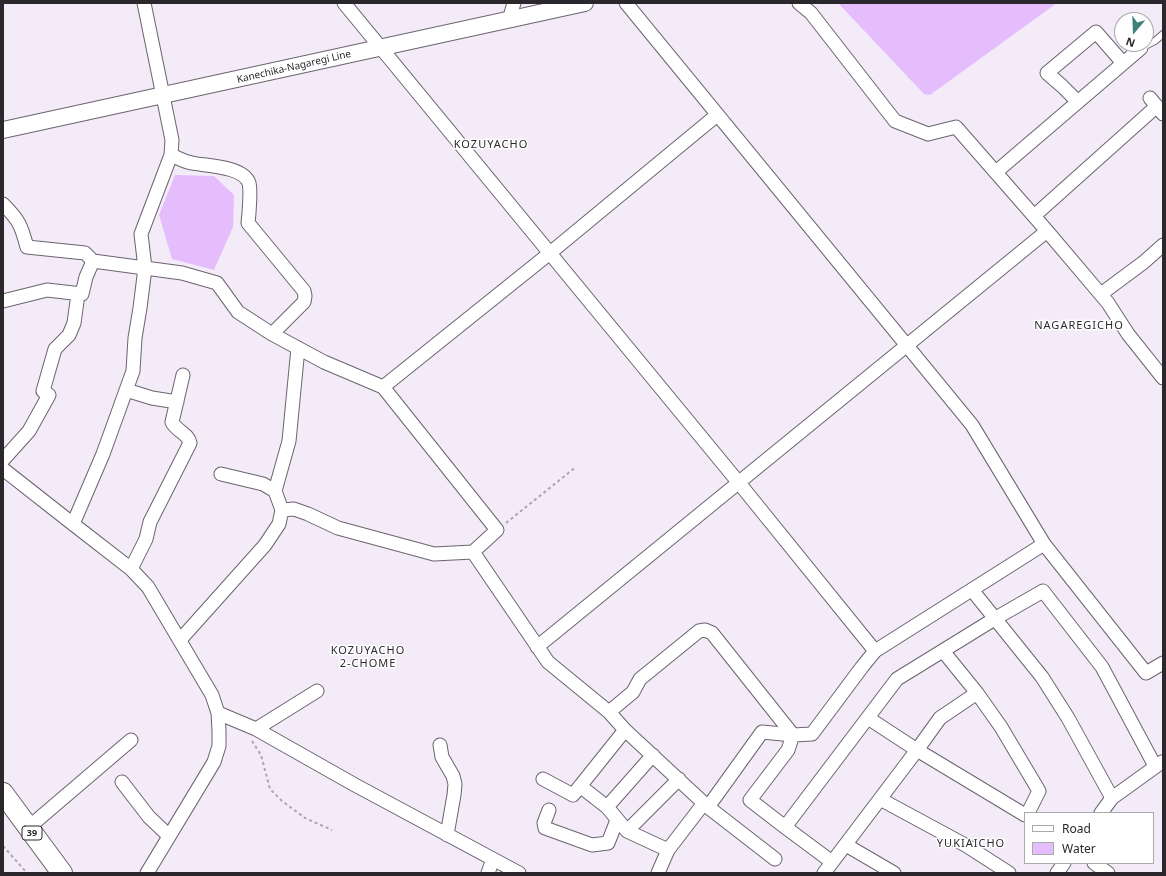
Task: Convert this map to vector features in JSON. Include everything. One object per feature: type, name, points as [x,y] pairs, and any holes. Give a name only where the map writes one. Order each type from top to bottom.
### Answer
[{"type":"main road","name":"39","points":[[3,793],[62,873]]},
{"type":"street","points":[[72,524],[104,454],[133,371],[135,338],[146,268],[141,234],[172,155],[172,140],[164,96],[144,3]]},
{"type":"street","points":[[344,3],[739,483],[875,651]]},
{"type":"street","points":[[509,20],[514,3]]},
{"type":"street","name":"Kanechika-Nagaregi Line","points":[[3,130],[585,3]]},
{"type":"street","points":[[626,3],[972,425],[1044,544],[1146,673],[1163,663]]},
{"type":"street","points":[[799,3],[811,13],[895,121],[928,134],[956,127],[1048,231],[1101,294],[1128,334],[1163,378]]},
{"type":"street","points":[[1078,102],[1047,74],[1096,32],[1123,63]]},
{"type":"street","points":[[996,172],[1136,52]]},
{"type":"street","points":[[1034,216],[1157,106]]},
{"type":"street","points":[[383,387],[550,253],[717,115]]},
{"type":"street","points":[[172,155],[190,163],[227,168],[247,178],[250,184],[248,223],[304,291],[305,296],[304,302],[272,334]]},
{"type":"street","points":[[3,204],[16,217],[22,228],[27,247],[85,253],[93,261],[182,273],[217,283],[238,312],[272,334],[324,362],[383,387],[497,530],[473,552],[434,554],[338,528],[294,509],[282,510]]},
{"type":"street","points":[[537,647],[1048,231]]},
{"type":"street","points":[[1101,294],[1144,262],[1163,244]]},
{"type":"street","points":[[3,301],[47,290],[82,294],[86,277],[93,261]]},
{"type":"street","points":[[3,460],[29,431],[49,395],[44,391],[55,349],[69,335],[74,323],[78,294]]},
{"type":"street","points":[[180,640],[265,545],[279,524],[282,510],[275,491],[289,441],[298,348]]},
{"type":"street","points":[[132,569],[146,539],[150,522],[190,443],[189,439],[183,432],[174,427],[172,422],[183,375]]},
{"type":"street","points":[[126,390],[152,398],[177,402]]},
{"type":"street","points":[[3,469],[132,569],[148,587],[212,695],[218,713],[219,746],[214,762],[147,873]]},
{"type":"street","points":[[221,474],[263,484],[275,491]]},
{"type":"street","points":[[658,873],[668,850],[706,805],[762,732],[793,736],[812,734],[875,651],[1044,544]]},
{"type":"street","points":[[473,552],[548,662],[609,712],[625,730],[706,805],[775,859]]},
{"type":"street","points":[[972,590],[1042,677],[1068,718],[1112,798]]},
{"type":"street","points":[[785,826],[896,679],[1043,591],[1102,667],[1159,763],[1112,798],[1102,812]]},
{"type":"street","points":[[609,712],[633,692],[640,679],[699,631],[705,630],[712,633],[793,736]]},
{"type":"street","points":[[943,651],[977,693],[1001,727],[1040,791],[1029,812]]},
{"type":"street","points":[[252,734],[317,691]]},
{"type":"street","points":[[793,736],[788,750],[750,800],[785,826],[828,868],[918,750],[940,718],[977,693]]},
{"type":"street","points":[[218,713],[252,734],[355,786],[519,873]]},
{"type":"street","points":[[868,718],[1024,814]]},
{"type":"street","points":[[543,779],[573,795],[625,730]]},
{"type":"street","points":[[28,828],[131,740]]},
{"type":"street","points":[[440,745],[442,757],[453,776],[455,784],[447,835]]},
{"type":"street","points":[[607,807],[653,755]]},
{"type":"street","points":[[627,831],[679,780]]},
{"type":"street","points":[[122,782],[149,817],[169,836]]},
{"type":"street","points":[[580,786],[607,807],[627,831],[668,850]]},
{"type":"street","points":[[880,799],[967,846],[1009,873]]},
{"type":"street","points":[[549,810],[544,823],[545,828],[592,846],[608,843],[617,820]]},
{"type":"street","points":[[846,846],[894,873]]},
{"type":"street","points":[[488,873],[492,859]]},
{"type":"street","points":[[1057,873],[1063,864]]},
{"type":"street","points":[[1095,864],[1108,873]]},
{"type":"lane","points":[[1154,42],[1163,34]]},
{"type":"path","points":[[497,530],[576,467]]},
{"type":"path","points":[[252,734],[253,742],[261,755],[270,789],[282,801],[305,818],[332,830]]},
{"type":"path","points":[[3,846],[27,873]]},
{"type":"water","points":[[838,3],[1057,3],[930,95],[924,94]]},
{"type":"water","points":[[175,175],[214,176],[234,195],[233,227],[214,270],[172,259],[159,215]]},
{"type":"district","name":"KOZUYACHO","points":[[491,145]]},
{"type":"district","name":"NAGAREGICHO","points":[[1079,326]]},
{"type":"district","name":"KOZUYACHO 2-CHOME","points":[[368,657]]},
{"type":"district","name":"YUKIAICHO","points":[[971,844]]}]
